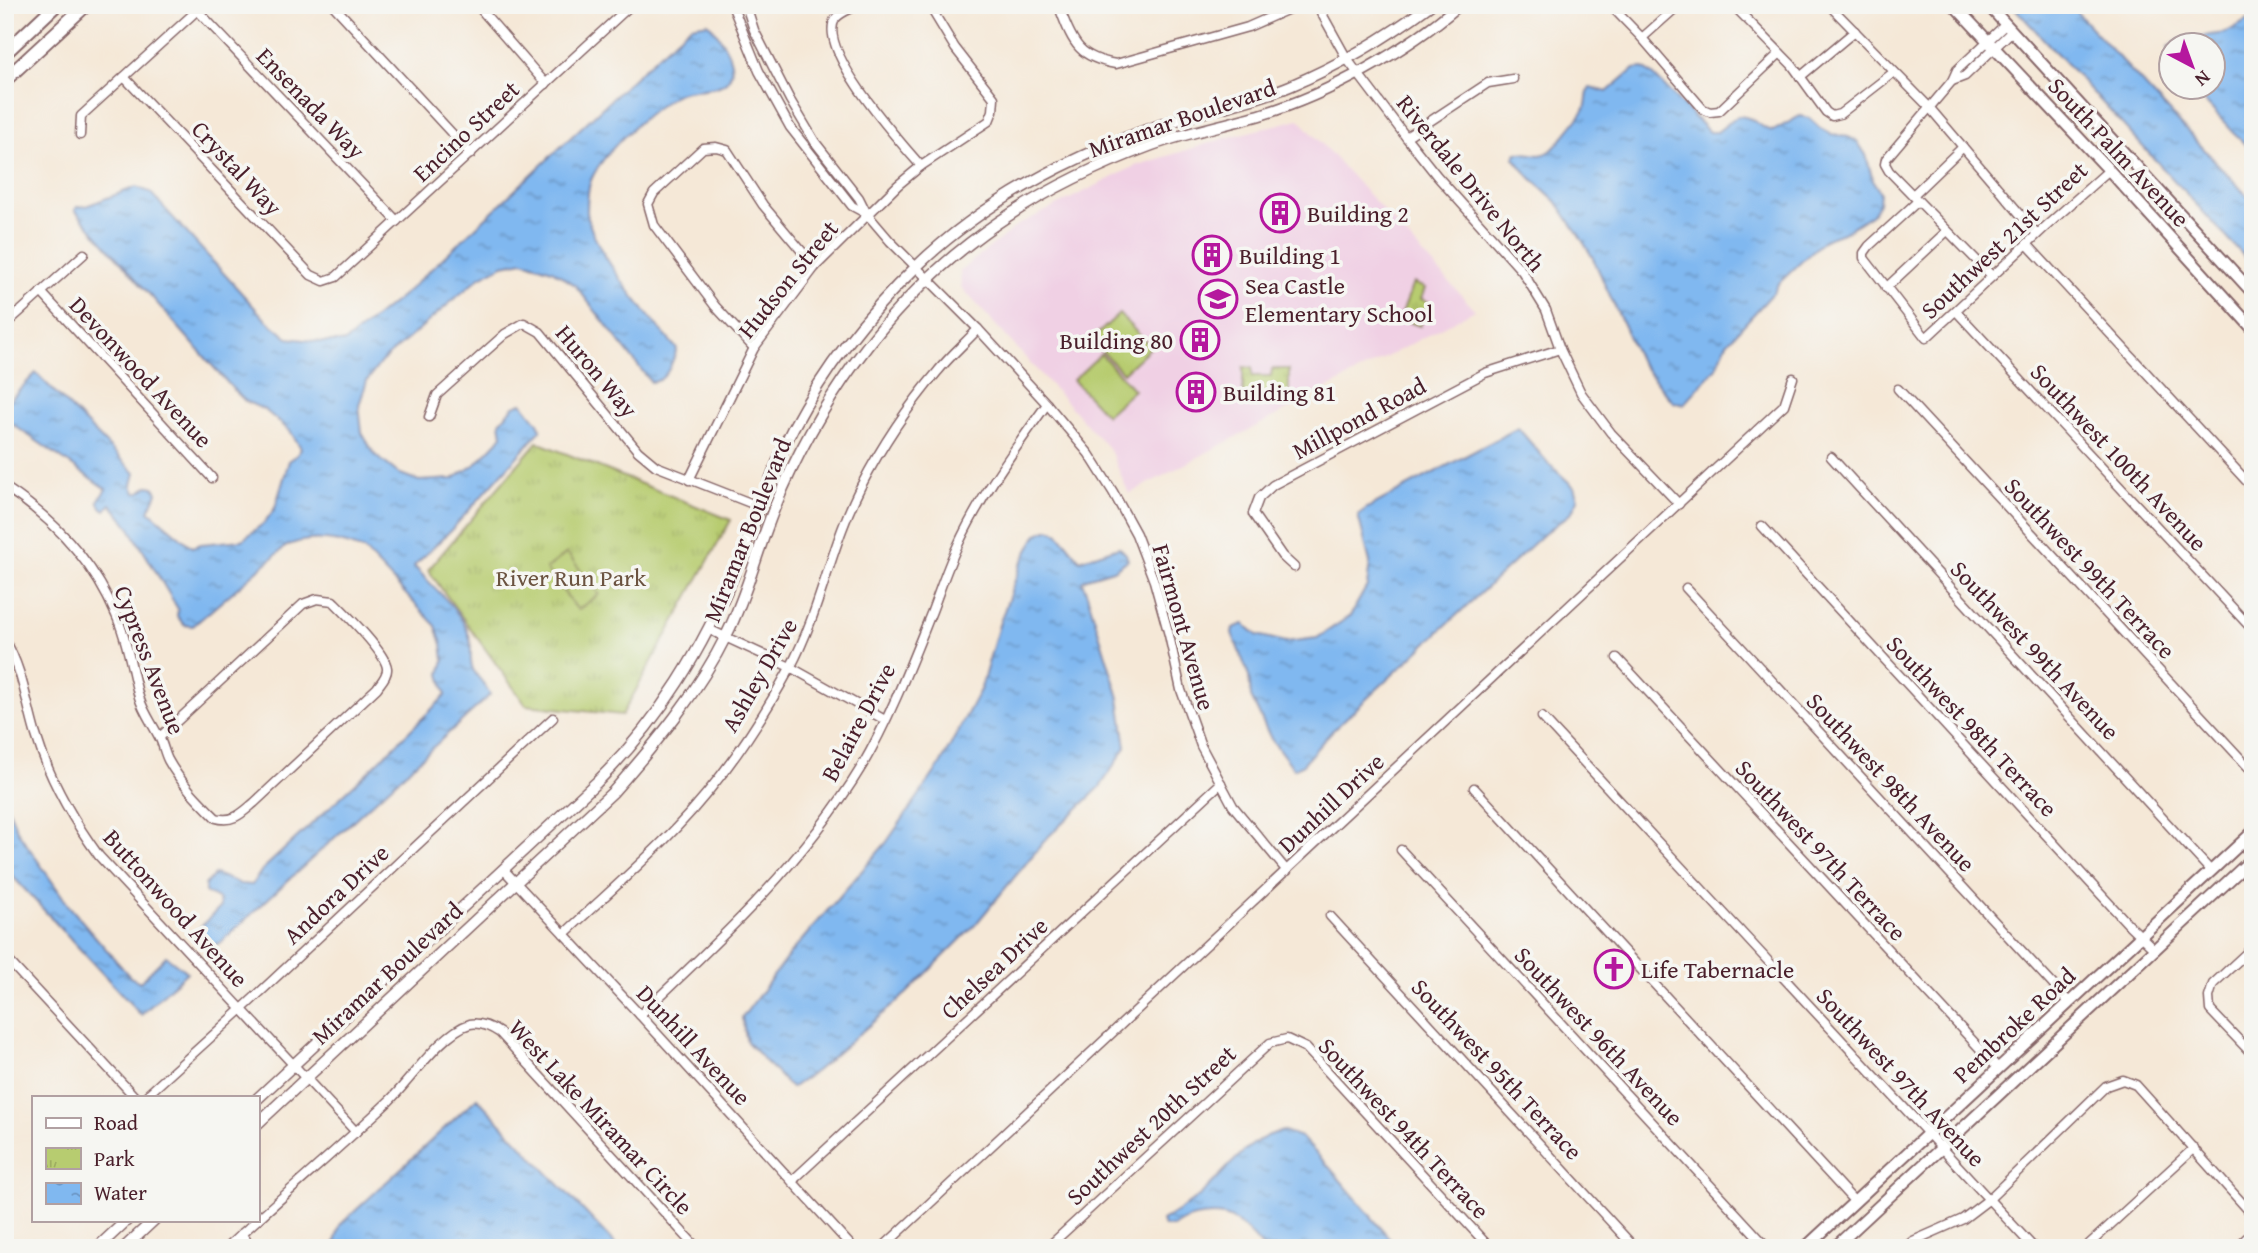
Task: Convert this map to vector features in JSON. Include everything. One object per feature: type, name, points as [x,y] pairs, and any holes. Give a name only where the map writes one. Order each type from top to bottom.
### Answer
[{"type":"main road","points":[[5,52],[56,5]]},
{"type":"main road","points":[[5,80],[86,5]]},
{"type":"main road","name":"South Palm Avenue","points":[[1954,5],[2253,329]]},
{"type":"main road","name":"South Palm Avenue","points":[[1988,5],[2253,293]]},
{"type":"main road","name":"Pembroke Road","points":[[1805,1248],[2253,832]]},
{"type":"main road","name":"Pembroke Road","points":[[1834,1248],[2253,858]]},
{"type":"street","points":[[333,5],[471,154]]},
{"type":"street","name":"Encino Street","points":[[324,281],[336,277],[631,5]]},
{"type":"street","name":"Fairmont Avenue","points":[[732,5],[759,71],[790,127],[852,206],[867,214]]},
{"type":"street","name":"Fairmont Avenue","points":[[746,5],[754,30],[790,100],[816,142],[859,198],[867,214],[890,241],[978,329],[1089,454],[1136,534],[1160,602],[1189,718],[1201,747],[1233,806],[1287,871]]},
{"type":"street","points":[[858,5],[844,11],[835,20],[832,36],[837,52],[885,125],[921,166]]},
{"type":"street","name":"Hudson Street","points":[[689,480],[754,348],[816,267],[867,214],[921,166],[989,121],[994,98],[954,48],[929,5]]},
{"type":"street","points":[[1061,12],[1071,39],[1082,52],[1098,61],[1116,64],[1248,27],[1298,5]]},
{"type":"street","name":"Riverdale Drive North","points":[[1317,5],[1347,59],[1406,137],[1522,271],[1546,310],[1560,349],[1581,393],[1604,423],[1679,504]]},
{"type":"street","name":"Miramar Boulevard","points":[[259,1097],[621,758],[659,711],[680,681],[708,629],[737,566],[758,506],[792,430],[842,349],[878,305],[917,266],[961,227],[1059,167],[1166,124],[1291,86],[1347,59],[1394,31],[1430,5]]},
{"type":"street","name":"Miramar Boulevard","points":[[259,1122],[613,792],[681,709],[726,637],[773,511],[825,406],[881,328],[930,279],[1001,220],[1073,178],[1154,144],[1265,113],[1358,73],[1424,33],[1459,5]]},
{"type":"street","points":[[1610,5],[1703,108],[1710,112],[1719,111],[1780,53]]},
{"type":"street","points":[[1642,38],[1679,5]]},
{"type":"street","points":[[1733,5],[1780,53],[1832,116],[1840,114],[1894,72]]},
{"type":"street","points":[[1829,5],[1929,107],[2037,234]]},
{"type":"street","points":[[478,6],[546,84]]},
{"type":"street","points":[[80,135],[81,116],[200,8]]},
{"type":"street","name":"Ensenada Way","points":[[200,8],[397,221]]},
{"type":"street","points":[[1992,276],[1885,164],[1886,159],[1952,81],[1965,76],[1990,45],[2009,28]]},
{"type":"street","points":[[1800,77],[1856,31]]},
{"type":"street","name":"Crystal Way","points":[[124,77],[311,275],[324,281]]},
{"type":"street","points":[[1406,137],[1488,83],[1513,79]]},
{"type":"street","points":[[1947,231],[1886,288],[1864,258],[1864,253],[1870,246],[1943,166],[1964,147]]},
{"type":"street","points":[[754,348],[715,306],[654,225],[648,205],[654,192],[703,148],[727,150],[763,205],[816,267]]},
{"type":"street","name":"Southwest 21st Street","points":[[1886,288],[1926,338],[2109,170]]},
{"type":"street","points":[[2027,244],[2253,488]]},
{"type":"street","points":[[5,325],[84,254]]},
{"type":"street","name":"Devonwood Avenue","points":[[41,292],[212,478]]},
{"type":"street","name":"Southwest 100th Avenue","points":[[1956,311],[2253,630]]},
{"type":"street","name":"Huron Way","points":[[429,417],[438,395],[505,334],[524,323],[540,332],[638,451],[656,466],[758,506]]},
{"type":"street","name":"Ashley Drive","points":[[564,934],[676,828],[716,781],[758,723],[790,667],[813,618],[834,553],[861,486],[898,425],[938,370],[978,329]]},
{"type":"street","name":"Millpond Road","points":[[1294,567],[1282,556],[1253,514],[1259,498],[1273,485],[1486,373],[1510,363],[1560,349]]},
{"type":"street","name":"Dunhill Drive","points":[[882,1248],[1784,405],[1793,379]]},
{"type":"street","name":"Southwest 99th Terrace","points":[[1898,389],[2253,772]]},
{"type":"street","name":"Belaire Drive","points":[[640,1015],[720,940],[771,886],[830,812],[862,766],[918,645],[956,548],[989,485],[1047,404]]},
{"type":"street","name":"Southwest 99th Avenue","points":[[1831,457],[2210,870]]},
{"type":"street","name":"Cypress Avenue","points":[[5,487],[29,503],[59,530],[96,577],[116,615],[130,654],[140,699],[160,737],[166,756],[178,778],[216,818],[237,818],[254,803],[377,688],[386,674],[387,666],[381,654],[333,601],[326,599],[303,604],[160,737]]},
{"type":"street","name":"Southwest 98th Terrace","points":[[1762,526],[2155,950]]},
{"type":"street","name":"Southwest 98th Avenue","points":[[1686,589],[2068,1002]]},
{"type":"street","points":[[708,629],[790,667],[885,720]]},
{"type":"street","name":"Buttonwood Avenue","points":[[5,640],[20,674],[35,734],[79,829],[99,856],[356,1132]]},
{"type":"street","name":"Southwest 97th Terrace","points":[[1617,658],[1998,1069]]},
{"type":"street","name":"Southwest 97th Avenue","points":[[1542,717],[2034,1248]]},
{"type":"street","name":"Andora Drive","points":[[146,1096],[554,718]]},
{"type":"street","name":"Chelsea Drive","points":[[792,1181],[1221,783]]},
{"type":"street","points":[[1474,788],[1854,1201]]},
{"type":"street","name":"Southwest 96th Avenue","points":[[1401,850],[1768,1248]]},
{"type":"street","name":"Dunhill Avenue","points":[[504,870],[853,1248]]},
{"type":"street","name":"Southwest 95th Terrace","points":[[1330,916],[1636,1248]]},
{"type":"street","points":[[2253,947],[2213,984],[2209,991],[2210,1010],[2253,1055]]},
{"type":"street","points":[[5,957],[134,1096]]},
{"type":"street","name":"West Lake Miramar Circle","points":[[356,1132],[455,1032],[471,1024],[487,1025],[499,1033],[697,1248]]},
{"type":"street","name":"Southwest 20th Street","points":[[1047,1248],[1270,1043],[1287,1039]]},
{"type":"street","name":"Southwest 94th Terrace","points":[[1287,1039],[1306,1048],[1490,1248]]},
{"type":"street","points":[[1905,1248],[1913,1241],[1963,1219],[1988,1200],[2106,1086],[2123,1080],[2136,1085],[2253,1218]]},
{"type":"street","points":[[259,1218],[356,1132]]},
{"type":"street","points":[[2085,1248],[2194,1148]]},
{"type":"street","points":[[97,1248],[125,1222]]},
{"type":"street","points":[[124,1248],[152,1222]]},
{"type":"street","points":[[226,1248],[255,1222]]},
{"type":"street","points":[[2236,1248],[2251,1234],[2253,1227]]},
{"type":"street","points":[[241,1234],[253,1248]]},
{"type":"shaded area","name":"Sea Castle Elementary School","points":[[1299,119],[1475,310],[1129,494],[1110,450],[961,287],[960,271],[1018,225],[1135,166]]},
{"type":"green space","points":[[1413,283],[1425,288],[1421,299],[1429,302],[1420,326],[1400,319]]},
{"type":"green space","points":[[1119,314],[1151,347],[1123,373],[1091,340]]},
{"type":"green space","points":[[1101,354],[1134,390],[1106,415],[1073,380]]},
{"type":"green space","points":[[1243,367],[1252,368],[1252,376],[1271,376],[1272,369],[1289,369],[1289,398],[1243,397]]},
{"type":"green space","name":"River Run Park","points":[[537,442],[731,520],[622,715],[526,705],[428,570]]},
{"type":"green space","points":[[567,553],[599,594],[578,610],[546,569]]},
{"type":"water","points":[[2012,5],[2070,5],[2156,98],[2156,102],[2160,102],[2253,202],[2253,266]]},
{"type":"water","points":[[2253,17],[2253,153],[2205,102],[2226,102],[2226,32]]},
{"type":"water","points":[[708,23],[729,55],[731,73],[727,81],[714,88],[677,94],[654,110],[628,132],[606,157],[591,180],[588,196],[587,212],[591,227],[610,264],[677,349],[665,375],[651,382],[575,285],[552,270],[523,261],[503,265],[480,277],[381,362],[367,381],[359,405],[362,433],[375,455],[398,473],[419,481],[453,479],[477,463],[502,435],[500,422],[514,406],[522,403],[541,430],[453,528],[414,566],[465,625],[470,639],[472,667],[490,695],[220,943],[212,945],[199,929],[220,907],[219,900],[205,892],[205,885],[215,874],[240,884],[252,885],[262,870],[446,695],[440,674],[444,660],[442,644],[436,626],[364,550],[345,543],[324,540],[304,541],[285,547],[193,626],[184,625],[177,616],[178,609],[128,525],[111,504],[105,510],[101,507],[98,501],[106,489],[5,419],[5,405],[36,373],[135,473],[132,485],[135,493],[148,486],[154,487],[157,493],[149,511],[192,547],[242,540],[264,523],[275,508],[289,461],[301,448],[290,431],[265,410],[245,401],[233,389],[75,210],[77,207],[136,187],[150,192],[265,319],[288,338],[345,342],[409,290],[691,26]]},
{"type":"water","points":[[1644,68],[1709,132],[1717,132],[1738,116],[1750,118],[1773,131],[1800,116],[1809,118],[1831,134],[1857,141],[1866,155],[1873,181],[1880,192],[1879,203],[1872,214],[1843,233],[1824,240],[1778,284],[1774,292],[1727,343],[1716,368],[1684,404],[1673,402],[1640,362],[1593,258],[1579,235],[1556,201],[1514,158],[1517,153],[1541,155],[1552,150],[1583,111],[1590,87],[1607,92],[1634,69]]},
{"type":"water","points":[[1518,428],[1548,463],[1574,487],[1578,499],[1571,513],[1544,534],[1331,732],[1303,764],[1294,769],[1271,739],[1251,697],[1249,676],[1232,633],[1233,628],[1244,624],[1257,635],[1286,642],[1317,638],[1350,616],[1367,586],[1370,562],[1358,515]]},
{"type":"water","points":[[1050,529],[1058,533],[1080,560],[1119,547],[1126,554],[1128,560],[1113,570],[1082,581],[1119,698],[1126,747],[1100,787],[1046,839],[975,925],[907,993],[816,1071],[791,1088],[747,1042],[742,1018],[789,955],[886,843],[940,765],[981,688],[999,625],[1021,564],[1037,534]]},
{"type":"water","points":[[5,801],[18,832],[69,906],[130,977],[140,982],[166,956],[187,972],[141,1015],[5,868]]},
{"type":"water","points":[[477,1098],[619,1248],[334,1246],[340,1225]]},
{"type":"water","points":[[1284,1131],[1301,1137],[1398,1248],[1263,1248],[1239,1224],[1228,1217],[1217,1215],[1197,1217],[1173,1227],[1164,1227],[1162,1221],[1205,1191],[1246,1149],[1270,1135]]},
{"type":"place","name":"Building 2","points":[[1280,213]]},
{"type":"place","name":"Building 1","points":[[1212,255]]},
{"type":"place","name":"Sea Castle Elementary School","points":[[1218,299]]},
{"type":"place","name":"Building 80","points":[[1200,340]]},
{"type":"place","name":"Building 81","points":[[1196,392]]},
{"type":"place","name":"Life Tabernacle","points":[[1614,969]]}]
